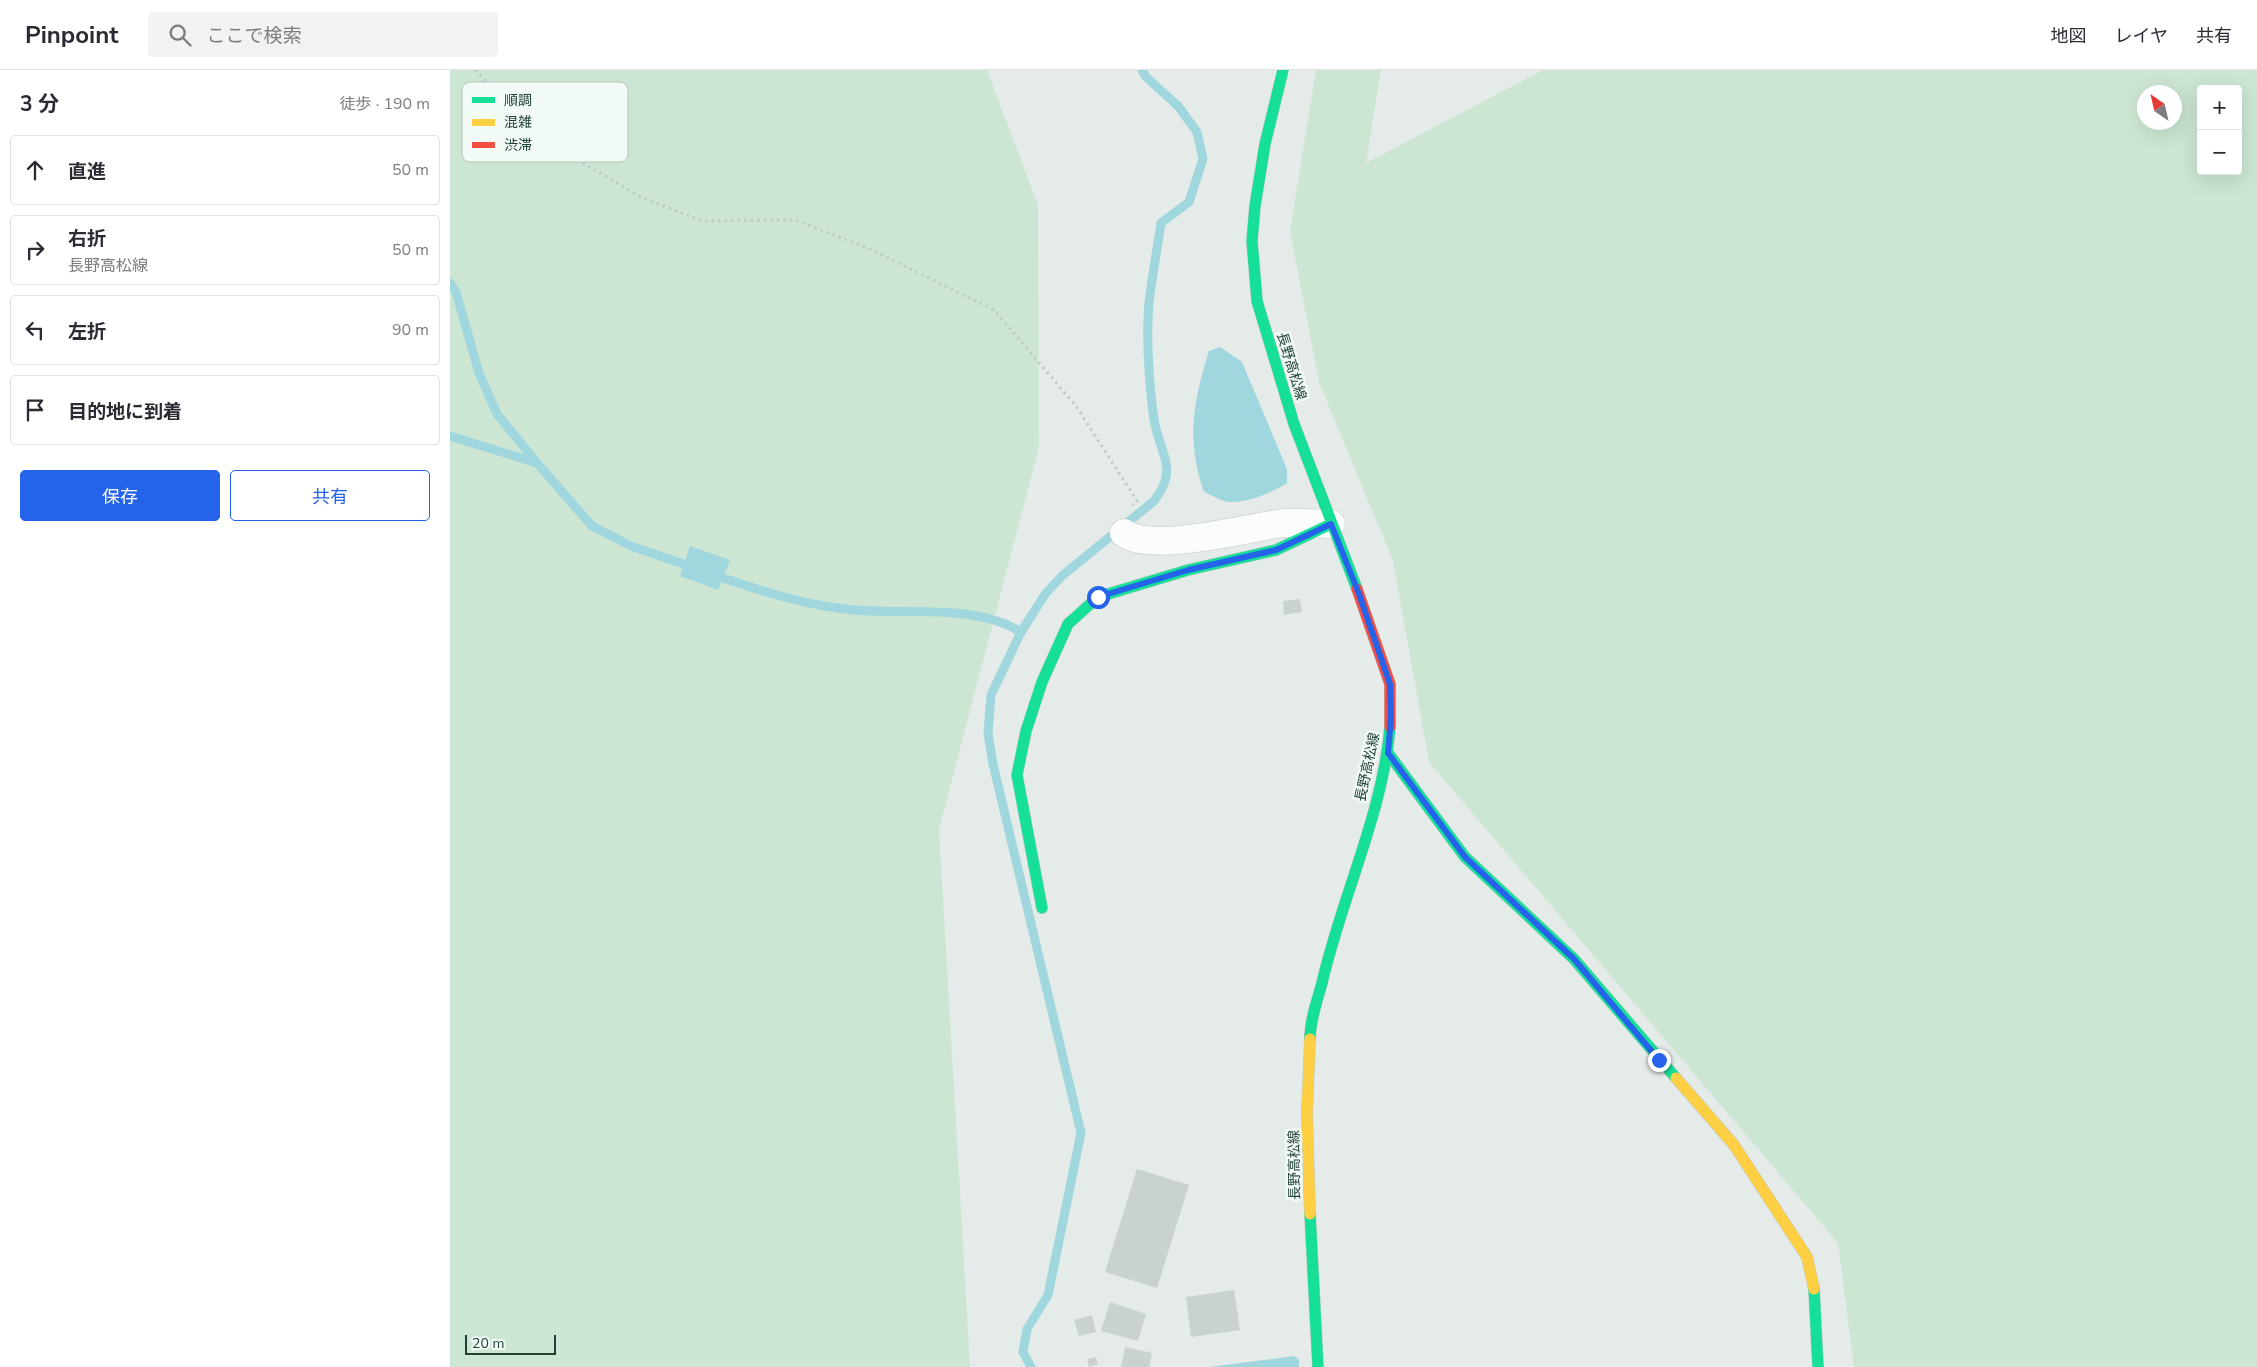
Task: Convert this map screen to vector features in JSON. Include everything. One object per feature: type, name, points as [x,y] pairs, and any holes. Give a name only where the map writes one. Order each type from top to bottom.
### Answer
[{"type":"street","name":"長野高松線","points":[[1283,70],[1265,144],[1255,206],[1252,241],[1257,301],[1294,424],[1359,594],[1390,684],[1391,718],[1388,753],[1365,839],[1326,960],[1310,1033],[1307,1114],[1310,1244],[1318,1367]]},
{"type":"street","points":[[1124,533],[1131,538],[1152,542],[1239,532],[1279,524],[1331,524]]},
{"type":"street","points":[[1042,908],[1016,776],[1026,731],[1042,682],[1068,624],[1098,597],[1188,570],[1276,550],[1331,524]]},
{"type":"street","points":[[1388,753],[1465,857],[1574,959],[1734,1146],[1807,1257],[1814,1280],[1818,1367]]},
{"type":"path","points":[[475,70],[487,82]]},
{"type":"path","points":[[582,162],[641,196],[702,221],[795,220],[870,249],[994,310],[1076,406],[1137,501],[1130,506]]},
{"type":"green space","points":[[450,70],[987,70],[1038,205],[1039,447],[939,829],[970,1367],[450,1367]]},
{"type":"green space","points":[[1316,70],[1381,70],[1366,163],[1543,70],[2257,70],[2257,1367],[1854,1367],[1838,1243],[1429,762],[1393,561],[1319,382],[1290,231]]},
{"type":"water","points":[[1220,347],[1242,362],[1287,469],[1287,483],[1260,496],[1238,502],[1224,501],[1204,492],[1198,473],[1193,438],[1196,404],[1203,369],[1209,351]]},
{"type":"water","points":[[690,546],[730,560],[718,590],[680,576]]},
{"type":"water","points":[[1295,1356],[1299,1360],[1299,1367],[1209,1367]]},
{"type":"building","points":[[1300,599],[1302,612],[1284,615],[1283,601]]},
{"type":"building","points":[[1137,1169],[1189,1185],[1157,1288],[1105,1272]]},
{"type":"building","points":[[1234,1290],[1240,1330],[1191,1337],[1186,1297]]},
{"type":"building","points":[[1110,1302],[1146,1314],[1138,1341],[1101,1331]]},
{"type":"building","points":[[1092,1315],[1096,1332],[1079,1336],[1074,1320]]},
{"type":"building","points":[[1125,1347],[1152,1353],[1149,1367],[1121,1367]]},
{"type":"building","points":[[1096,1357],[1098,1364],[1089,1367],[1087,1359]]},
{"type":"waterway","points":[[1031,1367],[1023,1352],[1027,1329],[1048,1295],[1081,1133],[993,764],[988,733],[991,695],[1021,632],[1046,593],[1063,575],[1154,501],[1166,479],[1166,460],[1154,419],[1151,392],[1148,346],[1149,303],[1161,223],[1189,202],[1203,159],[1197,132],[1178,106],[1146,77],[1142,70]]},
{"type":"waterway","points":[[450,283],[456,292],[479,373],[497,414],[537,463],[592,526],[631,546],[695,568]]},
{"type":"waterway","points":[[450,436],[537,463]]},
{"type":"waterway","points":[[712,574],[773,594],[805,602],[860,611],[955,613],[978,616],[1000,622],[1021,632]]},
{"type":"traffic: fast","points":[[1283,70],[1265,144],[1255,206],[1252,241],[1257,301],[1294,424],[1357,589]]},
{"type":"traffic: fast","points":[[1042,908],[1017,775],[1026,731],[1042,682],[1068,624],[1098,597],[1188,570],[1276,550],[1331,524]]},
{"type":"traffic: fast","points":[[1310,1039],[1312,1018],[1330,951],[1379,791],[1390,727]]},
{"type":"traffic: fast","points":[[1388,753],[1465,857],[1574,959],[1676,1078]]},
{"type":"traffic: fast","points":[[1310,1214],[1318,1367]]},
{"type":"traffic: fast","points":[[1814,1289],[1818,1367]]},
{"type":"traffic: slow","points":[[1310,1039],[1307,1114],[1310,1214]]},
{"type":"traffic: slow","points":[[1676,1078],[1734,1145],[1807,1257],[1814,1289]]},
{"type":"traffic: jam","points":[[1357,589],[1390,684],[1390,727]]},
{"type":"route","points":[[1098,597],[1188,570],[1276,550],[1331,524],[1359,594],[1390,684],[1391,718],[1388,753],[1465,857],[1574,959],[1659,1060]]}]
